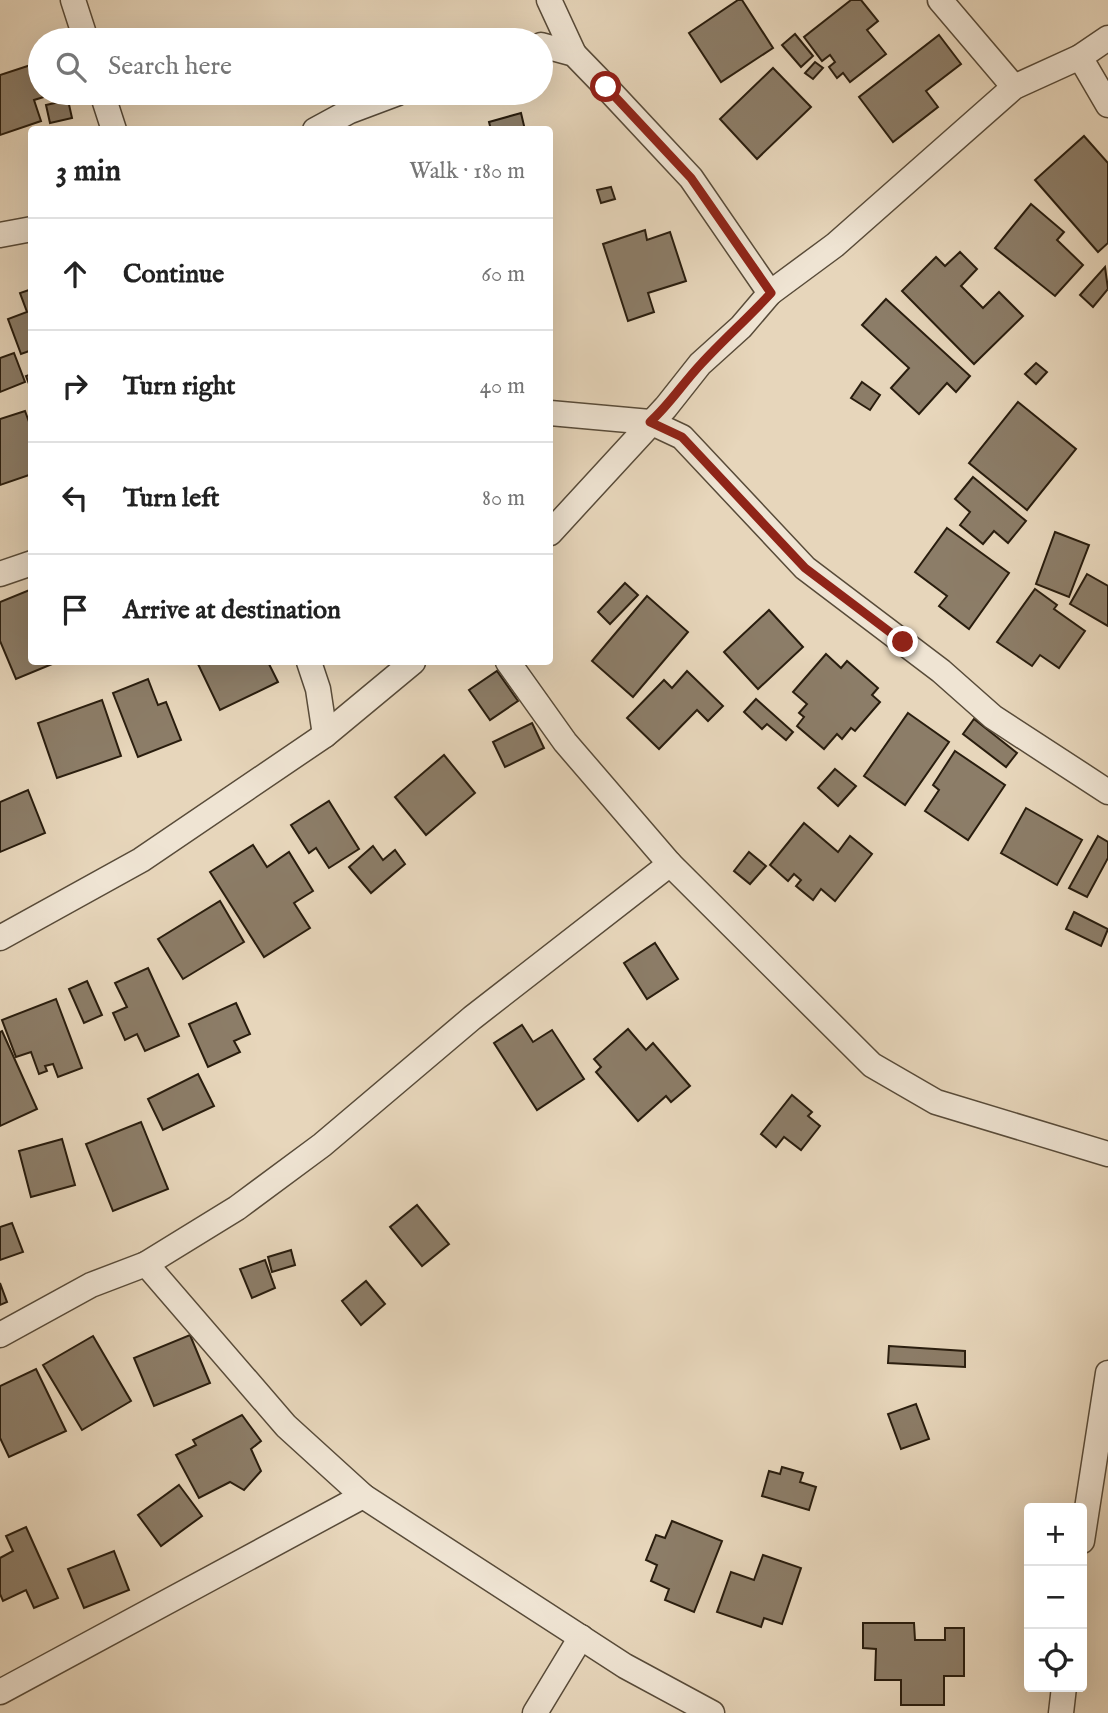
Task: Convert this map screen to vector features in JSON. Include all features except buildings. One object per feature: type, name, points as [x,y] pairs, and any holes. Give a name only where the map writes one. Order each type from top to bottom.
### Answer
[{"type":"street","points":[[73,0],[82,28]]},
{"type":"street","points":[[549,0],[574,54],[691,178],[771,293]]},
{"type":"street","points":[[940,0],[1014,87]]},
{"type":"street","points":[[553,530],[666,407],[700,364],[741,327],[771,293],[835,245],[1014,87],[1080,57],[1108,38]]},
{"type":"street","points":[[553,48],[574,54]]},
{"type":"street","points":[[1080,57],[1108,105]]},
{"type":"street","points":[[106,105],[113,126]]},
{"type":"street","points":[[322,126],[366,105]]},
{"type":"street","points":[[0,235],[28,230]]},
{"type":"street","points":[[553,413],[650,422],[682,437],[805,568],[941,671],[993,716],[1108,792]]},
{"type":"street","points":[[0,574],[28,564]]},
{"type":"street","points":[[310,665],[318,689],[325,735]]},
{"type":"street","points":[[0,938],[141,860],[325,735],[409,665]]},
{"type":"street","points":[[510,665],[565,742],[670,864],[872,1065],[936,1102],[1108,1154]]},
{"type":"street","points":[[0,1335],[91,1285],[146,1264],[237,1208],[322,1145],[472,1018],[670,864]]},
{"type":"street","points":[[146,1264],[286,1426],[363,1496],[625,1666],[712,1713]]},
{"type":"street","points":[[1087,1509],[1108,1373]]},
{"type":"street","points":[[0,1692],[363,1496]]},
{"type":"street","points":[[535,1713],[581,1637]]},
{"type":"street","points":[[1061,1713],[1063,1692]]},
{"type":"route","points":[[606,87],[691,178],[771,293],[741,327],[700,364],[666,407],[650,422],[682,437],[805,568],[870,621],[903,642]]}]
